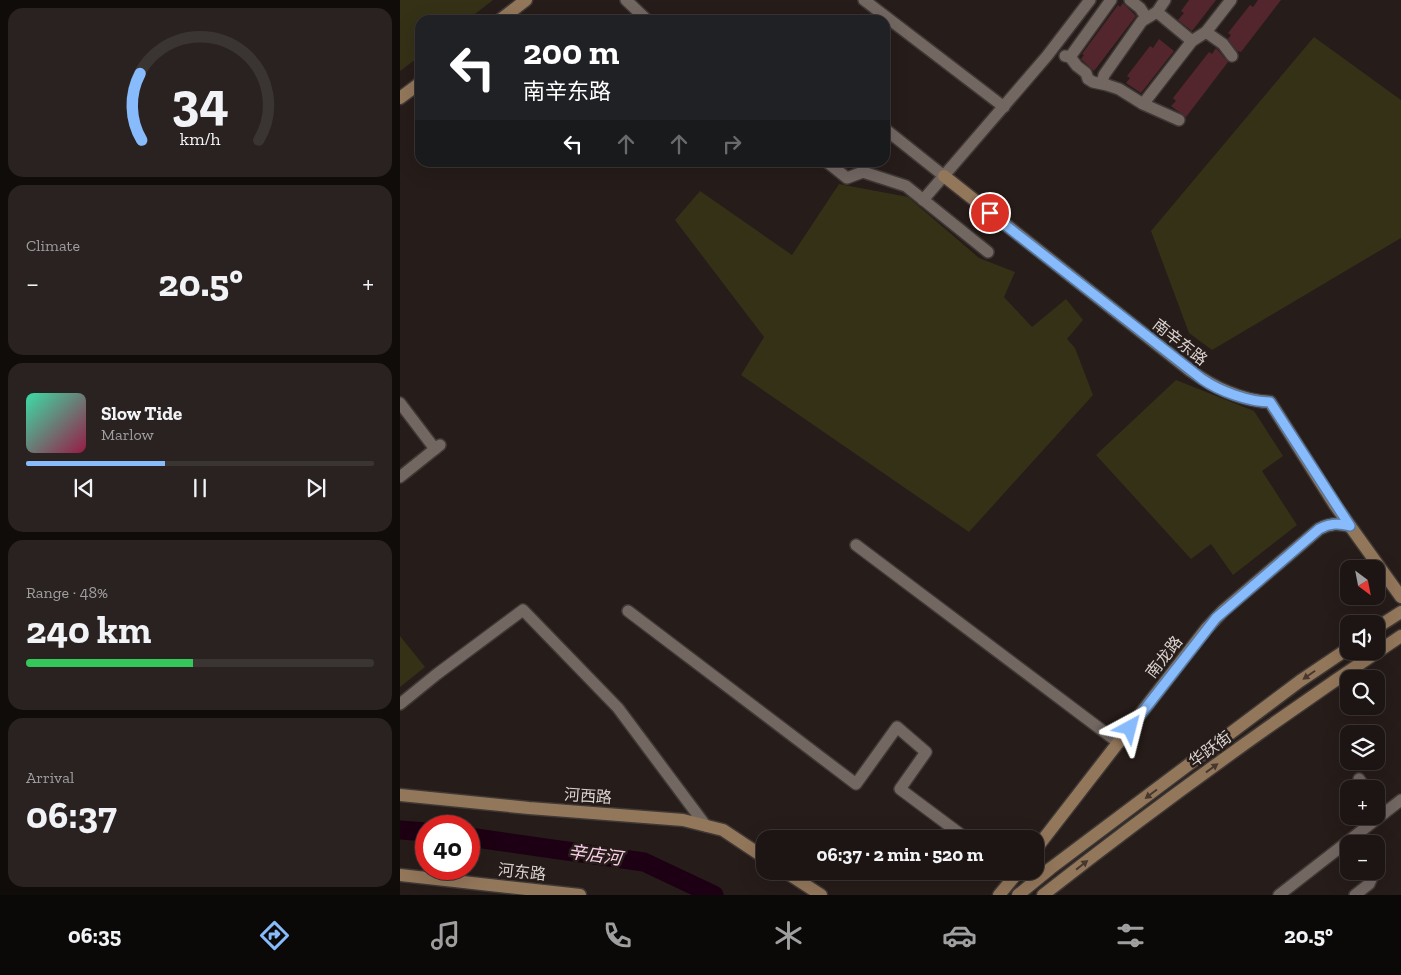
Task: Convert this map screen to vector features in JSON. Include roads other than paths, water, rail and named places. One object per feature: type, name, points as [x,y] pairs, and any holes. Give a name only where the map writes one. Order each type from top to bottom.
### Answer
[{"type":"street","points":[[506,15],[526,0]]},
{"type":"street","points":[[626,0],[642,15]]},
{"type":"street","points":[[864,0],[884,15]]},
{"type":"street","points":[[923,200],[1047,56],[1090,0]]},
{"type":"street","points":[[1112,0],[1067,56],[1093,82],[1119,89],[1143,104],[1179,120]]},
{"type":"street","points":[[1130,0],[1192,41]]},
{"type":"street","points":[[1102,83],[1104,75],[1165,0]]},
{"type":"street","points":[[1143,104],[1192,41],[1206,32],[1231,0]]},
{"type":"street","points":[[890,20],[1004,107]]},
{"type":"street","points":[[1206,32],[1223,44],[1232,56]]},
{"type":"street","points":[[400,98],[415,87]]},
{"type":"street","points":[[890,133],[944,176]]},
{"type":"street","points":[[833,167],[847,178],[863,172],[906,186],[988,252]]},
{"type":"street","name":"南辛东路","points":[[944,176],[1191,371],[1213,386],[1259,402],[1270,402],[1350,526],[1401,597]]},
{"type":"street","points":[[400,404],[438,446],[402,472]]},
{"type":"street","name":"南龙路","points":[[1044,839],[1207,628],[1223,611],[1319,529],[1326,525],[1350,526]]},
{"type":"street","points":[[856,545],[1119,743]]},
{"type":"street","points":[[400,704],[523,610],[618,708],[706,826]]},
{"type":"street","points":[[628,611],[856,784],[896,726],[926,752],[900,789],[955,830]]},
{"type":"street","points":[[1385,622],[1401,612]]},
{"type":"street","name":"华跃街","points":[[1043,895],[1306,699],[1401,636]]},
{"type":"street","name":"华跃街","points":[[1018,895],[1051,868],[1300,681],[1340,654]]},
{"type":"street","name":"河西路","points":[[400,794],[530,808],[682,820],[723,830],[756,852]]},
{"type":"street","points":[[1385,812],[1401,800]]},
{"type":"street","points":[[1357,835],[1370,825]]},
{"type":"street","points":[[1279,895],[1340,849]]},
{"type":"street","name":"河东路","points":[[400,875],[580,895]]},
{"type":"street","points":[[798,880],[821,895]]},
{"type":"street","points":[[999,895],[1009,880]]},
{"type":"street","points":[[1355,895],[1369,884],[1370,880]]},
{"type":"waterway","name":"辛店河","points":[[400,830],[415,831]]},
{"type":"waterway","name":"辛店河","points":[[480,839],[644,862],[714,895]]}]
